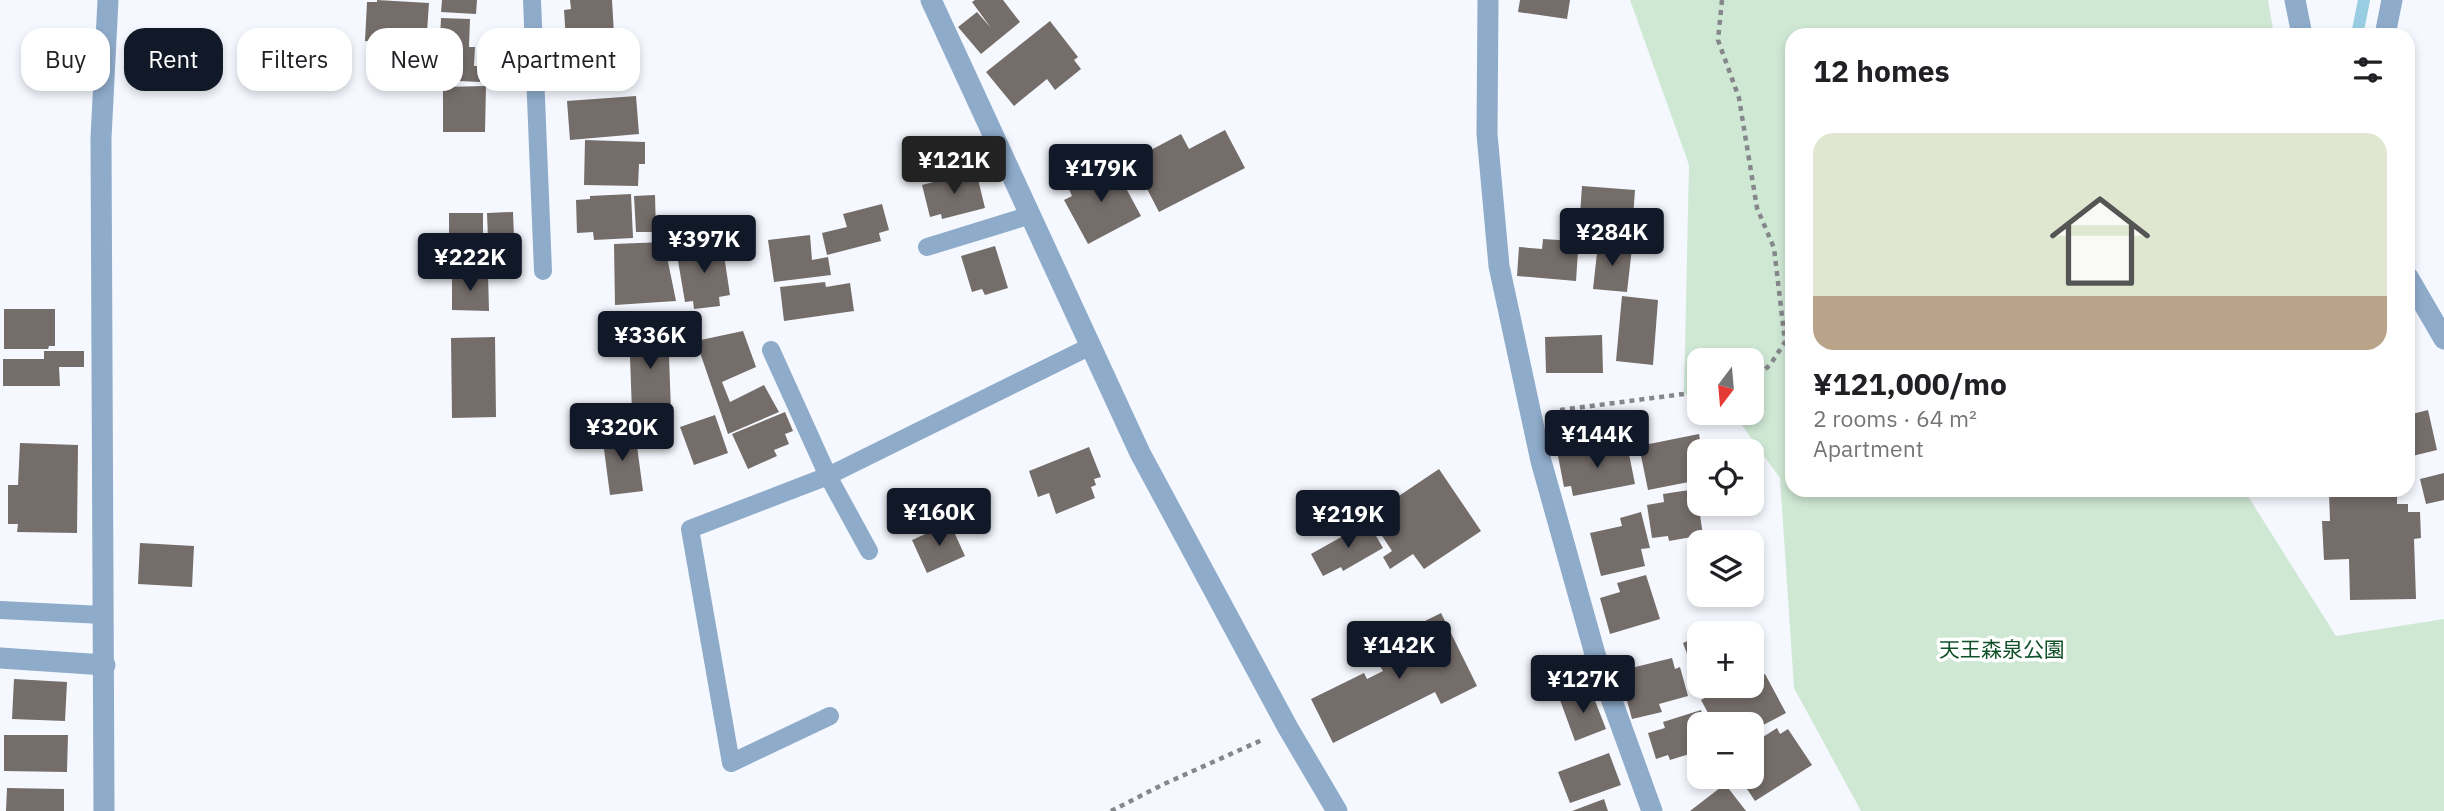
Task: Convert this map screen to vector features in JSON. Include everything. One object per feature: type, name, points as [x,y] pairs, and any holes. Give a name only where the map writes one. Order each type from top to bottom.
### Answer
[{"type":"street","points":[[104,811],[101,138],[108,0]]},
{"type":"street","points":[[931,0],[1140,453],[1288,728],[1337,811]]},
{"type":"street","points":[[1488,0],[1487,134],[1499,266],[1541,461],[1595,654],[1652,811]]},
{"type":"street","points":[[2295,0],[2301,28]]},
{"type":"street","points":[[2386,28],[2392,0]]},
{"type":"street","points":[[2415,289],[2444,339]]},
{"type":"street","points":[[0,658],[105,665]]},
{"type":"lane","points":[[532,0],[543,271]]},
{"type":"lane","points":[[927,247],[1031,215]]},
{"type":"lane","points":[[830,716],[731,763],[690,529],[828,476],[1091,346]]},
{"type":"lane","points":[[771,350],[828,476],[869,551]]},
{"type":"lane","points":[[0,610],[103,615]]},
{"type":"path","points":[[1722,0],[1718,40],[1739,98],[1757,208],[1774,248],[1785,342],[1764,370]]},
{"type":"path","points":[[1531,414],[1687,394]]},
{"type":"path","points":[[1111,811],[1288,728]]},
{"type":"green space","name":"天王森泉公園","points":[[1630,0],[2268,0],[2273,28],[1785,28],[1785,497],[2248,497],[2336,636],[2444,619],[2444,811],[1861,811],[1794,688],[1780,478],[1764,456],[1764,439],[1752,439],[1742,425],[1764,425],[1764,348],[1687,348],[1687,395],[1684,394],[1689,165]]},
{"type":"building","points":[[442,0],[477,0],[476,14],[441,12]]},
{"type":"building","points":[[570,0],[612,0],[614,28],[565,28],[564,10],[571,9]]},
{"type":"building","points":[[1003,0],[1020,22],[981,54],[958,27],[977,12],[991,28],[972,2]]},
{"type":"building","points":[[1520,0],[1570,0],[1567,19],[1518,12]]},
{"type":"building","points":[[367,2],[429,3],[427,28],[366,28],[365,41]]},
{"type":"building","points":[[441,18],[470,19],[469,47],[475,47],[477,82],[463,81],[463,28],[441,28]]},
{"type":"building","points":[[1050,21],[1078,57],[1074,60],[1081,69],[1055,90],[1047,79],[1014,106],[986,72]]},
{"type":"building","points":[[477,86],[477,91],[486,91],[485,132],[443,132],[443,91],[463,91],[463,87]]},
{"type":"building","points":[[636,96],[639,134],[570,140],[567,101]]},
{"type":"building","points":[[1225,130],[1245,168],[1159,212],[1132,160],[1181,134],[1189,149]]},
{"type":"building","points":[[585,140],[645,142],[645,164],[639,164],[638,186],[584,185]]},
{"type":"building","points":[[1113,164],[1141,216],[1088,244],[1064,200],[1072,196],[1068,187]]},
{"type":"building","points":[[976,171],[985,208],[942,219],[941,214],[930,217],[922,185]]},
{"type":"building","points":[[1582,186],[1635,190],[1632,232],[1579,229]]},
{"type":"building","points":[[631,194],[633,238],[594,240],[593,232],[577,233],[576,200],[590,199],[590,196]]},
{"type":"building","points":[[655,195],[656,232],[636,232],[634,196]]},
{"type":"building","points":[[882,204],[889,230],[879,233],[881,241],[827,255],[822,233],[847,227],[843,214]]},
{"type":"building","points":[[513,212],[515,262],[489,263],[487,213]]},
{"type":"building","points":[[449,213],[483,213],[483,252],[449,252]]},
{"type":"building","points":[[810,235],[812,260],[828,257],[831,275],[774,282],[768,240]]},
{"type":"building","points":[[1543,239],[1574,241],[1573,251],[1578,251],[1576,281],[1517,276],[1519,247],[1542,249]]},
{"type":"building","points":[[664,242],[676,301],[615,305],[614,244]]},
{"type":"building","points":[[722,242],[730,295],[719,297],[720,306],[694,309],[693,301],[685,302],[676,249]]},
{"type":"building","points":[[1598,244],[1632,248],[1627,292],[1593,289]]},
{"type":"building","points":[[995,246],[1008,288],[985,295],[982,289],[972,292],[961,256]]},
{"type":"building","points":[[488,274],[489,311],[452,310],[452,275]]},
{"type":"building","points":[[825,282],[826,287],[850,283],[854,311],[784,321],[780,287]]},
{"type":"building","points":[[1622,296],[1658,300],[1653,365],[1616,361]]},
{"type":"building","points":[[4,309],[55,309],[55,346],[49,346],[48,349],[4,349]]},
{"type":"building","points":[[668,329],[671,411],[632,412],[629,330]]},
{"type":"building","points":[[743,331],[756,367],[722,382],[730,402],[764,385],[779,412],[728,434],[696,341]]},
{"type":"building","points":[[1602,335],[1603,373],[1546,373],[1545,337]]},
{"type":"building","points":[[495,337],[496,417],[452,418],[451,338]]},
{"type":"building","points":[[44,351],[84,351],[84,367],[59,367],[60,386],[3,386],[3,359],[44,359]]},
{"type":"building","points":[[2428,410],[2437,450],[2415,455],[2415,413]]},
{"type":"building","points":[[785,412],[793,431],[785,434],[789,444],[774,450],[777,456],[748,469],[732,434]]},
{"type":"building","points":[[715,415],[728,453],[694,465],[680,427]]},
{"type":"building","points":[[635,431],[643,491],[610,495],[602,434]]},
{"type":"building","points":[[1699,434],[1700,439],[1687,439],[1687,482],[1648,490],[1639,446]]},
{"type":"building","points":[[20,443],[78,445],[77,533],[17,532],[18,524],[8,524],[8,485],[18,485]]},
{"type":"building","points":[[1627,444],[1635,484],[1573,496],[1571,486],[1564,487],[1558,456]]},
{"type":"building","points":[[1089,447],[1101,477],[1094,479],[1096,485],[1091,487],[1095,498],[1056,514],[1049,493],[1038,497],[1029,471]]},
{"type":"building","points":[[1439,469],[1481,531],[1424,569],[1413,554],[1390,569],[1383,557],[1392,551],[1369,516]]},
{"type":"building","points":[[2444,473],[2444,500],[2426,504],[2420,479]]},
{"type":"building","points":[[1687,490],[1687,516],[1700,516],[1702,530],[1687,530],[1687,538],[1669,541],[1668,536],[1652,538],[1647,505],[1664,502],[1663,494]]},
{"type":"building","points":[[2329,497],[2397,497],[2397,504],[2408,504],[2408,512],[2420,512],[2421,538],[2414,539],[2416,599],[2350,600],[2349,559],[2324,560],[2322,521],[2330,521]]},
{"type":"building","points":[[1641,512],[1650,548],[1641,549],[1645,566],[1601,576],[1590,533],[1622,526],[1620,518]]},
{"type":"building","points":[[1368,522],[1383,548],[1343,571],[1341,567],[1323,576],[1311,554]]},
{"type":"building","points":[[950,523],[965,556],[927,573],[912,540]]},
{"type":"building","points":[[140,543],[194,546],[192,587],[138,584]]},
{"type":"building","points":[[1646,575],[1660,619],[1610,634],[1600,598],[1620,592],[1617,583]]},
{"type":"building","points":[[1441,613],[1477,686],[1441,704],[1435,692],[1333,743],[1311,699],[1364,673],[1367,679],[1383,671],[1378,663],[1401,652],[1393,637]]},
{"type":"building","points":[[1672,658],[1675,669],[1680,667],[1687,696],[1659,704],[1662,712],[1632,719],[1619,671]]},
{"type":"building","points":[[1764,675],[1786,713],[1764,725],[1764,712],[1708,712],[1701,700],[1764,698]]},
{"type":"building","points":[[14,679],[67,682],[65,721],[12,719]]},
{"type":"building","points":[[1590,688],[1606,729],[1575,741],[1560,700]]},
{"type":"building","points":[[1687,714],[1687,755],[1670,760],[1668,755],[1656,759],[1648,733],[1665,728],[1663,722]]},
{"type":"building","points":[[1777,728],[1780,734],[1788,729],[1812,765],[1755,801],[1747,789],[1764,789],[1764,736]]},
{"type":"building","points":[[4,735],[68,735],[67,772],[4,771]]},
{"type":"building","points":[[1609,753],[1621,785],[1570,803],[1558,772]]},
{"type":"building","points":[[7,788],[64,789],[64,811],[6,811]]},
{"type":"building","points":[[1719,789],[1729,789],[1746,811],[1690,811]]},
{"type":"building","points":[[1604,799],[1608,811],[1572,811]]},
{"type":"waterway","points":[[2358,28],[2364,0]]}]
